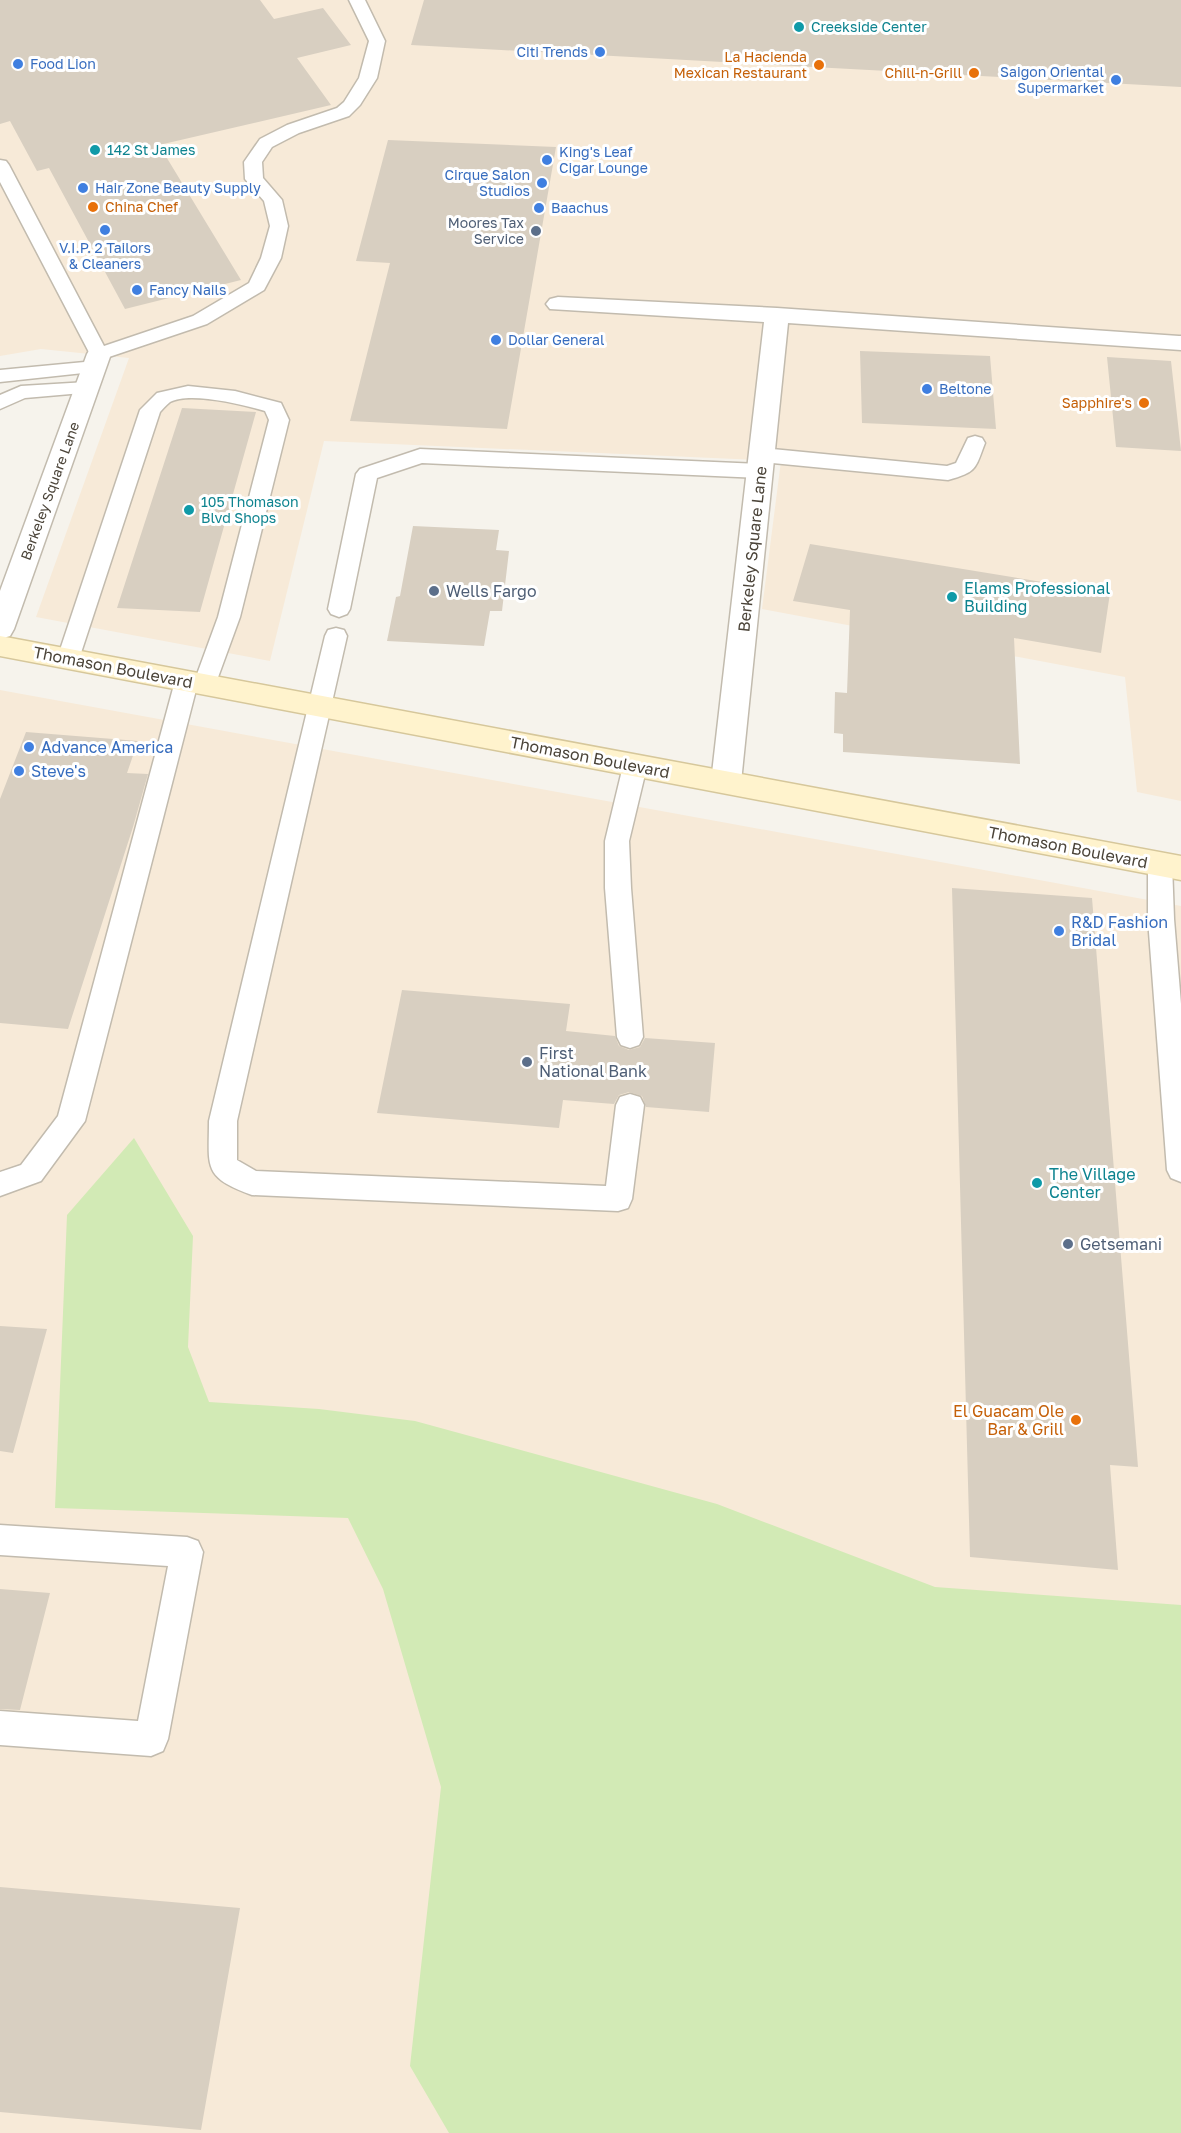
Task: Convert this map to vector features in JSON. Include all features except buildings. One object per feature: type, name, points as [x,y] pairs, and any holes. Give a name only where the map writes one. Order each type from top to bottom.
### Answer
[{"type":"main road","name":"Thomason Boulevard","points":[[0,646],[1170,866]]},
{"type":"street","points":[[558,304],[777,315],[1180,343]]},
{"type":"street","name":"Berkeley Square Lane","points":[[726,782],[777,315]]},
{"type":"street","name":"Berkeley Square Lane","points":[[0,629],[94,369]]},
{"type":"lane","points":[[0,403],[21,392],[94,369],[200,320],[257,286],[271,258],[279,226],[273,200],[254,179],[254,162],[266,143],[293,129],[343,112],[351,105],[368,78],[377,41],[357,0]]},
{"type":"lane","points":[[0,165],[94,369]]},
{"type":"lane","points":[[0,376],[94,369]]},
{"type":"lane","points":[[0,1184],[31,1173],[71,1121],[196,683],[229,617],[279,420],[274,407],[236,396],[186,394],[164,397],[150,410],[68,659]]},
{"type":"lane","points":[[339,609],[367,474],[420,456],[761,463],[948,473],[965,467],[975,443]]},
{"type":"lane","points":[[336,636],[223,1121],[223,1166],[252,1183],[618,1199],[630,1105]]},
{"type":"lane","points":[[630,1037],[618,888],[617,841],[635,765]]},
{"type":"lane","points":[[1170,866],[1181,1170]]},
{"type":"lane","points":[[0,1540],[187,1552],[150,1739],[0,1728]]},
{"type":"shaded area","points":[[0,0],[1181,0],[1181,801],[1137,792],[1125,677],[762,609],[781,461],[324,441],[270,661],[36,617],[129,358],[41,349],[0,356]]},
{"type":"shaded area","points":[[0,690],[1181,906],[1181,2133],[0,2133]]},
{"type":"green space","points":[[134,1138],[193,1236],[188,1347],[209,1402],[319,1409],[415,1421],[717,1504],[935,1587],[1181,1605],[1181,2133],[449,2133],[410,2066],[441,1787],[383,1589],[348,1518],[55,1508],[67,1215]]},
{"type":"place","name":"Creekside Center","points":[[799,27]]},
{"type":"place","name":"Citi Trends","points":[[600,52]]},
{"type":"place","name":"Food Lion","points":[[18,64]]},
{"type":"place","name":"La Hacienda Mexican Restaurant","points":[[819,65]]},
{"type":"place","name":"Chill-n-Grill","points":[[974,73]]},
{"type":"place","name":"Saigon Oriental Supermarket","points":[[1116,80]]},
{"type":"place","name":"142 St James","points":[[95,150]]},
{"type":"place","name":"King's Leaf Cigar Lounge","points":[[547,160]]},
{"type":"place","name":"Cirque Salon Studios","points":[[542,183]]},
{"type":"place","name":"Hair Zone Beauty Supply","points":[[83,188]]},
{"type":"place","name":"China Chef","points":[[93,207]]},
{"type":"place","name":"Baachus","points":[[539,208]]},
{"type":"place","name":"V.I.P. 2 Tailors & Cleaners","points":[[105,230]]},
{"type":"place","name":"Moores Tax Service","points":[[536,231]]},
{"type":"place","name":"Fancy Nails","points":[[137,290]]},
{"type":"place","name":"Dollar General","points":[[496,340]]},
{"type":"place","name":"Beltone","points":[[927,389]]},
{"type":"place","name":"Sapphire's","points":[[1144,403]]},
{"type":"place","name":"105 Thomason Blvd Shops","points":[[189,510]]},
{"type":"place","name":"Wells Fargo","points":[[434,591]]},
{"type":"place","name":"Elams Professional Building","points":[[952,597]]},
{"type":"place","name":"Advance America","points":[[29,747]]},
{"type":"place","name":"Steve's","points":[[19,771]]},
{"type":"place","name":"R&D Fashion Bridal","points":[[1059,931]]},
{"type":"place","name":"First National Bank","points":[[527,1062]]},
{"type":"place","name":"The Village Center","points":[[1037,1183]]},
{"type":"place","name":"Getsemani","points":[[1068,1244]]},
{"type":"place","name":"El Guacam Ole Bar & Grill","points":[[1076,1420]]}]
